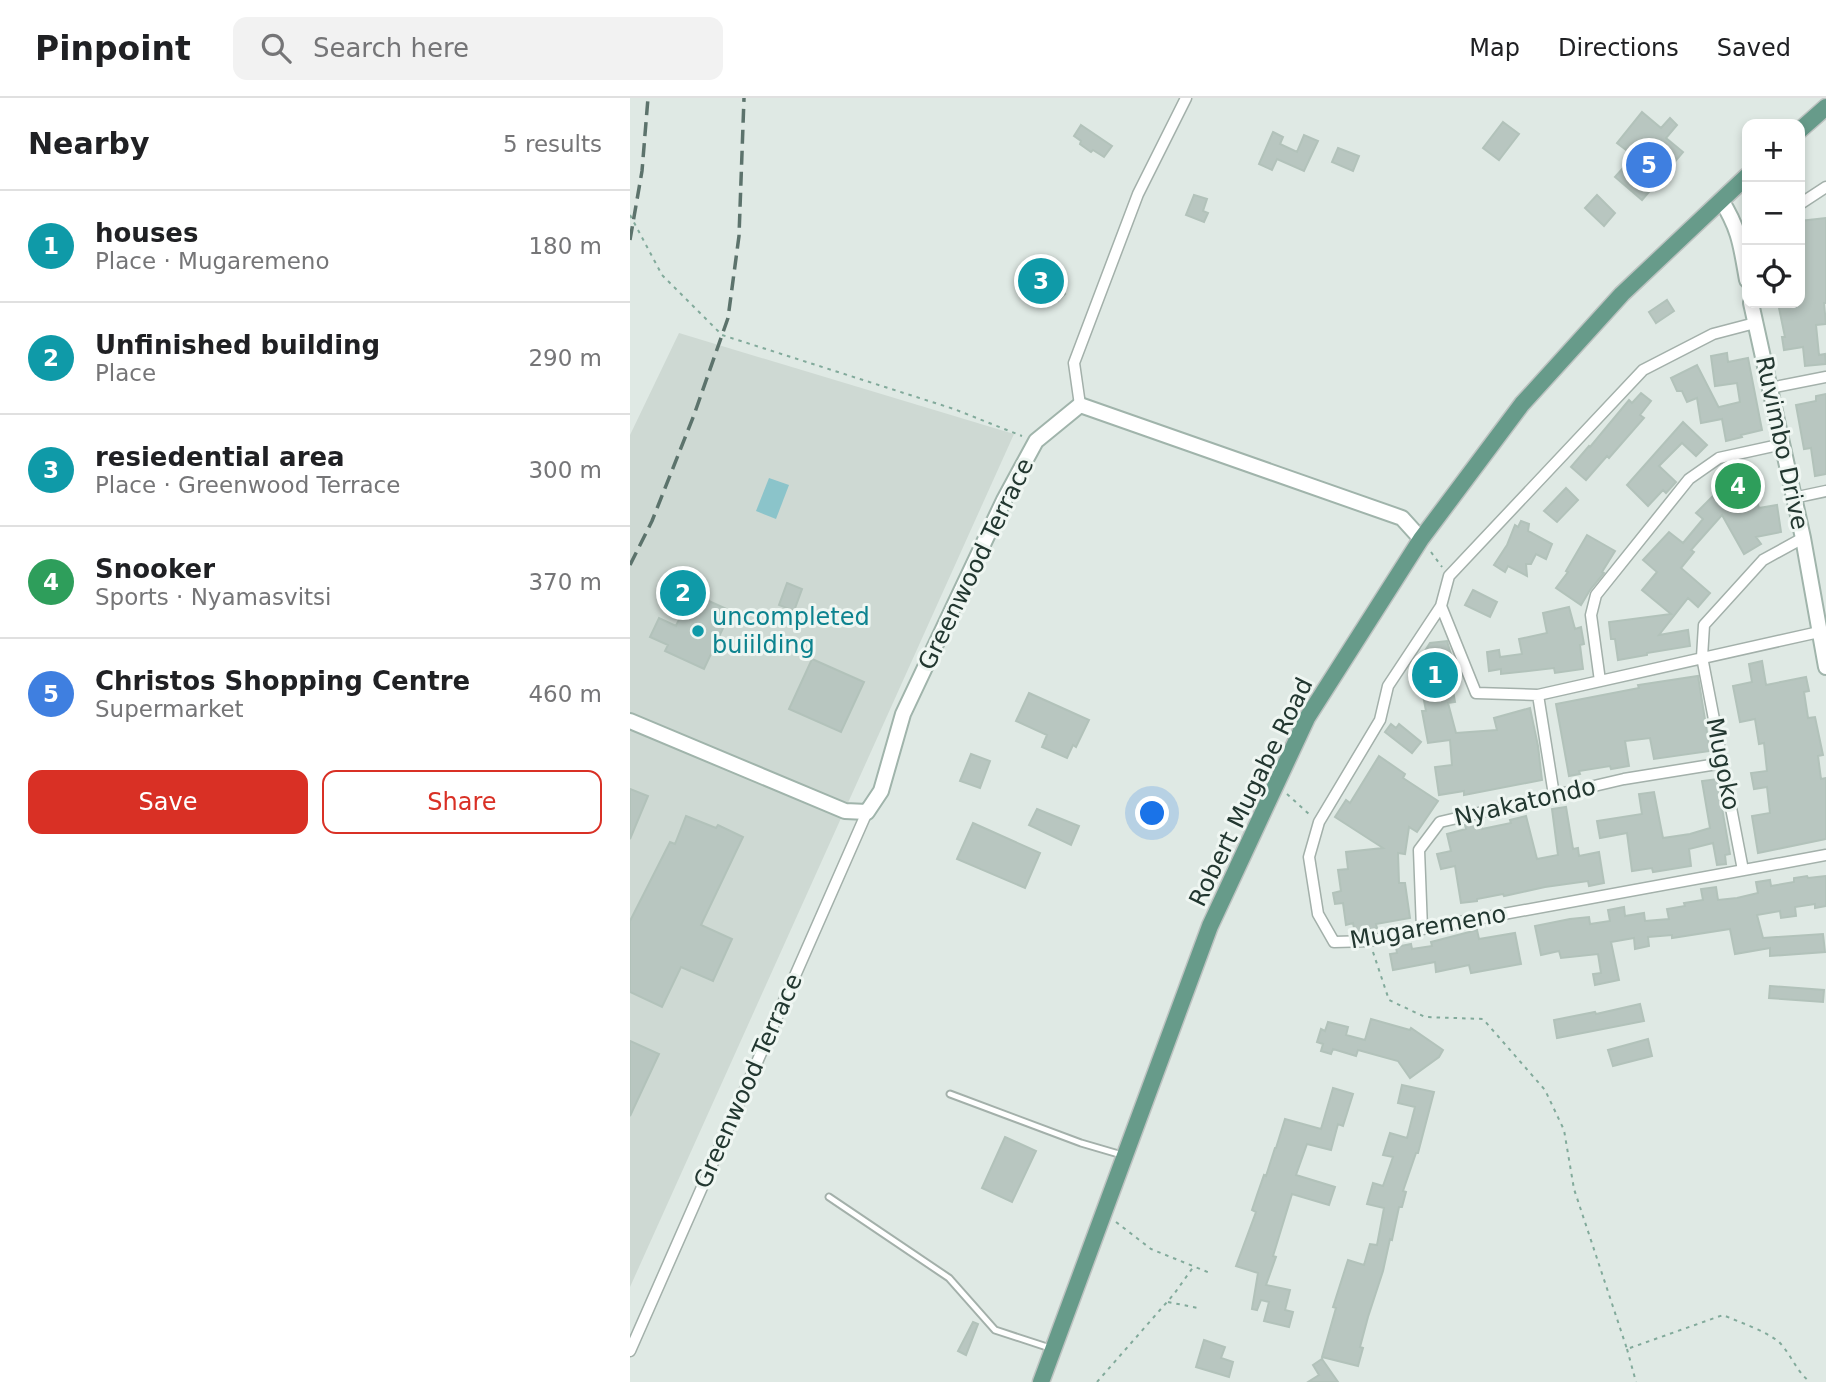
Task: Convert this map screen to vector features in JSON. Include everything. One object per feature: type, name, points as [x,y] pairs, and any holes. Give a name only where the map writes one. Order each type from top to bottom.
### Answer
[{"type":"main road","points":[[1805,126],[1826,107]]},
{"type":"main road","name":"Robert Mugabe Road","points":[[1041,1382],[1210,926],[1307,718],[1421,539],[1522,404],[1622,293],[1742,181]]},
{"type":"street","points":[[1186,98],[1138,194],[1074,363],[1080,405],[1402,518],[1421,539]]},
{"type":"street","points":[[1805,201],[1826,187]]},
{"type":"street","points":[[1721,200],[1742,232]]},
{"type":"street","name":"Ruvimbo Drive","points":[[1752,308],[1803,538],[1826,667]]},
{"type":"street","name":"Mugaremeno","points":[[1755,323],[1713,334],[1643,370],[1449,576],[1441,606],[1388,686],[1380,720],[1319,822],[1309,857],[1318,914],[1334,942],[1370,941],[1422,929],[1826,855]]},
{"type":"street","points":[[1770,388],[1826,377]]},
{"type":"street","name":"Greenwood Terrace","points":[[630,1351],[867,812],[881,791],[903,714],[1004,500],[1036,441],[1080,405]]},
{"type":"street","points":[[1600,681],[1591,614],[1596,594],[1689,479],[1719,458],[1783,444]]},
{"type":"street","points":[[1793,498],[1826,491]]},
{"type":"street","name":"Mugoko","points":[[1743,870],[1702,657],[1704,625],[1763,560],[1803,538]]},
{"type":"street","points":[[1441,606],[1476,693],[1538,695],[1819,632]]},
{"type":"street","points":[[1538,695],[1554,795]]},
{"type":"street","points":[[630,721],[845,811],[867,812]]},
{"type":"street","name":"Nyakatondo","points":[[1422,929],[1419,850],[1440,822],[1624,779],[1723,763]]},
{"type":"lane","points":[[950,1094],[1081,1143],[1125,1156]]},
{"type":"lane","points":[[829,1197],[949,1278],[995,1330],[1053,1349]]},
{"type":"path","points":[[630,215],[662,275],[722,335],[954,408],[1036,441]]},
{"type":"path","points":[[1421,539],[1449,576]]},
{"type":"path","points":[[1276,783],[1319,822]]},
{"type":"path","points":[[1370,941],[1390,1000],[1425,1017],[1483,1018],[1545,1090],[1564,1130],[1574,1189],[1636,1382]]},
{"type":"path","points":[[1104,1213],[1151,1249],[1210,1273]]},
{"type":"path","points":[[1097,1382],[1167,1302],[1194,1266]]},
{"type":"path","points":[[1167,1302],[1198,1308]]},
{"type":"path","points":[[1627,1349],[1723,1315],[1779,1342],[1801,1375],[1810,1382]]},
{"type":"shaded area","points":[[679,333],[1014,434],[630,1287],[630,435]]},
{"type":"water","points":[[769,478],[789,485],[776,519],[756,511]]},
{"type":"building","points":[[1642,112],[1661,128],[1670,118],[1677,125],[1666,138],[1683,152],[1642,200],[1615,177],[1634,156],[1617,143]]},
{"type":"building","points":[[1503,122],[1519,134],[1499,160],[1483,148]]},
{"type":"building","points":[[1081,125],[1112,146],[1104,157],[1093,150],[1091,152],[1074,136]]},
{"type":"building","points":[[1273,132],[1283,137],[1280,144],[1297,152],[1304,135],[1318,141],[1304,171],[1277,159],[1272,170],[1259,164]]},
{"type":"building","points":[[1338,148],[1359,156],[1353,171],[1332,162]]},
{"type":"building","points":[[1194,195],[1207,199],[1203,211],[1208,213],[1204,222],[1186,215]]},
{"type":"building","points":[[1597,195],[1615,213],[1604,226],[1585,208]]},
{"type":"building","points":[[1826,218],[1826,324],[1816,325],[1819,355],[1825,354],[1826,364],[1805,366],[1803,347],[1784,350],[1782,337],[1785,337],[1779,308],[1805,308],[1805,220]]},
{"type":"building","points":[[1046,261],[1060,272],[1053,281],[1065,294],[1058,301],[1054,297],[1050,301],[1040,291],[1037,302],[1022,291]]},
{"type":"building","points":[[1667,300],[1674,311],[1656,323],[1649,312]]},
{"type":"building","points":[[1727,353],[1728,362],[1748,358],[1762,430],[1726,441],[1722,419],[1701,423],[1697,398],[1687,402],[1682,391],[1677,391],[1671,378],[1697,365],[1719,408],[1740,402],[1737,383],[1715,386],[1711,356]]},
{"type":"building","points":[[1641,393],[1651,401],[1640,415],[1644,418],[1586,480],[1571,467],[1629,400],[1632,403]]},
{"type":"building","points":[[1826,394],[1826,474],[1815,476],[1811,448],[1804,449],[1796,405],[1816,401],[1816,396]]},
{"type":"building","points":[[1683,422],[1707,445],[1696,456],[1682,443],[1659,466],[1676,482],[1666,493],[1663,490],[1648,506],[1627,485]]},
{"type":"building","points":[[1723,486],[1739,502],[1737,491],[1752,486],[1759,508],[1777,505],[1781,532],[1756,537],[1761,544],[1744,554],[1722,515],[1691,550],[1694,552],[1681,568],[1710,593],[1698,607],[1688,598],[1659,635],[1688,630],[1690,646],[1618,660],[1609,622],[1671,614],[1642,590],[1657,572],[1643,560],[1669,532],[1683,543],[1703,519],[1696,513]]},
{"type":"building","points":[[1566,488],[1578,500],[1557,522],[1544,511]]},
{"type":"building","points":[[1521,521],[1529,524],[1528,531],[1552,544],[1546,559],[1536,554],[1531,564],[1526,564],[1527,576],[1508,566],[1505,572],[1494,565],[1507,545],[1515,525],[1518,527]]},
{"type":"building","points":[[1587,535],[1615,551],[1602,572],[1604,573],[1581,605],[1556,588],[1568,572],[1566,571]]},
{"type":"building","name":"uncompleted buiilding","points":[[681,583],[691,587],[689,592],[731,611],[704,669],[665,651],[668,645],[650,637],[659,618],[676,626],[686,604],[674,600]]},
{"type":"building","points":[[787,583],[802,589],[794,611],[779,605]]},
{"type":"building","points":[[1473,590],[1497,602],[1490,617],[1465,605]]},
{"type":"building","points":[[1569,607],[1575,629],[1581,627],[1584,644],[1580,645],[1583,669],[1555,673],[1554,668],[1501,674],[1501,669],[1489,671],[1487,652],[1499,650],[1500,657],[1522,654],[1519,639],[1547,633],[1543,613]]},
{"type":"building","points":[[1447,641],[1453,661],[1448,662],[1455,702],[1448,703],[1456,733],[1497,730],[1494,718],[1530,708],[1542,780],[1464,795],[1464,791],[1439,795],[1435,767],[1452,765],[1450,740],[1428,743],[1422,711],[1426,711],[1418,669],[1425,668],[1423,654],[1430,643]]},
{"type":"building","points":[[812,659],[864,682],[841,732],[789,709]]},
{"type":"building","points":[[1762,661],[1766,685],[1806,677],[1809,691],[1804,692],[1808,718],[1815,717],[1823,755],[1818,756],[1821,779],[1826,778],[1826,839],[1758,853],[1752,816],[1770,813],[1767,787],[1754,789],[1751,773],[1767,771],[1764,743],[1759,744],[1755,719],[1740,722],[1733,686],[1752,682],[1749,664]]},
{"type":"building","points":[[1698,676],[1710,751],[1654,759],[1650,738],[1625,741],[1629,766],[1579,771],[1580,774],[1569,776],[1556,704],[1639,688],[1638,685]]},
{"type":"building","points":[[1029,693],[1089,720],[1076,747],[1073,745],[1067,758],[1042,747],[1047,735],[1016,721]]},
{"type":"building","points":[[1391,724],[1396,728],[1399,724],[1421,742],[1412,753],[1385,732]]},
{"type":"building","points":[[971,754],[990,761],[980,788],[960,781]]},
{"type":"building","points":[[1379,756],[1405,774],[1403,778],[1438,801],[1417,832],[1409,827],[1405,854],[1398,853],[1399,883],[1405,883],[1410,918],[1376,924],[1377,928],[1355,933],[1353,923],[1346,925],[1343,903],[1335,904],[1333,893],[1341,891],[1338,870],[1348,869],[1346,852],[1383,848],[1335,817],[1346,800],[1350,803]]},
{"type":"building","points":[[1717,779],[1730,854],[1725,855],[1726,864],[1717,865],[1713,843],[1689,849],[1691,866],[1653,872],[1652,868],[1632,871],[1627,833],[1600,838],[1597,821],[1642,814],[1639,794],[1654,792],[1663,838],[1710,828],[1702,781]]},
{"type":"building","points":[[630,789],[648,796],[630,839]]},
{"type":"building","points":[[1566,807],[1573,849],[1578,848],[1579,856],[1599,852],[1604,883],[1589,886],[1588,881],[1545,887],[1461,903],[1455,866],[1441,869],[1437,854],[1451,851],[1447,834],[1466,829],[1465,825],[1481,822],[1482,829],[1511,823],[1510,820],[1526,816],[1537,859],[1558,855],[1552,809]]},
{"type":"building","points":[[1037,809],[1079,826],[1071,845],[1029,825]]},
{"type":"building","points":[[686,816],[716,828],[718,825],[743,837],[701,925],[732,939],[713,981],[681,967],[662,1007],[630,992],[630,921],[670,842],[675,844]]},
{"type":"building","points":[[973,823],[1040,853],[1025,888],[957,859]]},
{"type":"building","points":[[1826,876],[1826,906],[1815,908],[1815,904],[1795,907],[1796,916],[1781,918],[1780,911],[1757,915],[1763,938],[1823,934],[1825,952],[1770,956],[1770,948],[1735,954],[1730,929],[1672,938],[1672,935],[1648,937],[1649,946],[1635,949],[1634,938],[1611,942],[1619,980],[1595,985],[1593,974],[1601,973],[1598,954],[1561,958],[1559,951],[1541,955],[1535,926],[1589,917],[1590,924],[1610,921],[1608,910],[1624,907],[1625,916],[1644,913],[1645,921],[1669,919],[1667,909],[1703,900],[1701,889],[1716,887],[1718,900],[1737,898],[1758,893],[1756,882],[1770,880],[1771,886],[1794,882],[1794,878]]},
{"type":"building","points":[[1477,930],[1479,939],[1515,933],[1521,964],[1471,973],[1469,965],[1436,972],[1435,962],[1393,970],[1390,954],[1397,953],[1396,947],[1411,944],[1412,949],[1432,946],[1431,942]]},
{"type":"building","points":[[1770,986],[1824,990],[1823,1002],[1769,998]]},
{"type":"building","points":[[1640,1004],[1644,1021],[1557,1038],[1554,1020]]},
{"type":"building","points":[[1371,1019],[1410,1030],[1411,1028],[1443,1050],[1439,1057],[1410,1078],[1398,1061],[1358,1050],[1356,1056],[1333,1049],[1331,1054],[1321,1051],[1323,1044],[1317,1042],[1321,1029],[1325,1031],[1328,1022],[1348,1027],[1346,1035],[1365,1040]]},
{"type":"building","points":[[1648,1039],[1652,1056],[1613,1066],[1608,1050]]},
{"type":"building","points":[[630,1041],[659,1054],[630,1116]]},
{"type":"building","points":[[1402,1085],[1434,1092],[1368,1317],[1358,1366],[1322,1357],[1336,1308],[1333,1307],[1348,1260],[1364,1265],[1370,1244],[1377,1245],[1384,1208],[1367,1204],[1373,1183],[1383,1186],[1393,1157],[1383,1155],[1390,1133],[1407,1138],[1415,1107],[1398,1103]]},
{"type":"building","points":[[1333,1088],[1353,1094],[1343,1126],[1338,1124],[1331,1150],[1307,1144],[1296,1175],[1335,1187],[1329,1205],[1292,1194],[1266,1285],[1290,1290],[1285,1310],[1293,1312],[1289,1327],[1264,1321],[1269,1302],[1261,1300],[1257,1310],[1252,1309],[1258,1273],[1236,1266],[1256,1212],[1252,1210],[1257,1195],[1285,1119],[1321,1129]]},
{"type":"building","points":[[1005,1137],[1036,1151],[1012,1202],[982,1188]]},
{"type":"building","points":[[973,1322],[978,1324],[966,1355],[958,1351]]},
{"type":"building","points":[[1204,1340],[1225,1347],[1221,1358],[1233,1362],[1229,1377],[1196,1367]]},
{"type":"building","points":[[1322,1359],[1338,1382],[1308,1382],[1319,1375],[1313,1365]]},
{"type":"railway","points":[[630,240],[642,171],[648,98]]},
{"type":"railway","points":[[630,565],[652,521],[694,415],[728,318],[739,236],[744,98]]},
{"type":"place","name":"Christos Shopping Centre","points":[[1649,165]]},
{"type":"place","name":"resiedential area","points":[[1041,281]]},
{"type":"place","name":"Snooker","points":[[1738,486]]},
{"type":"place","name":"Unfinished building","points":[[683,593]]},
{"type":"place","name":"uncompleted buiilding","points":[[698,631]]},
{"type":"place","name":"houses","points":[[1435,675]]}]
